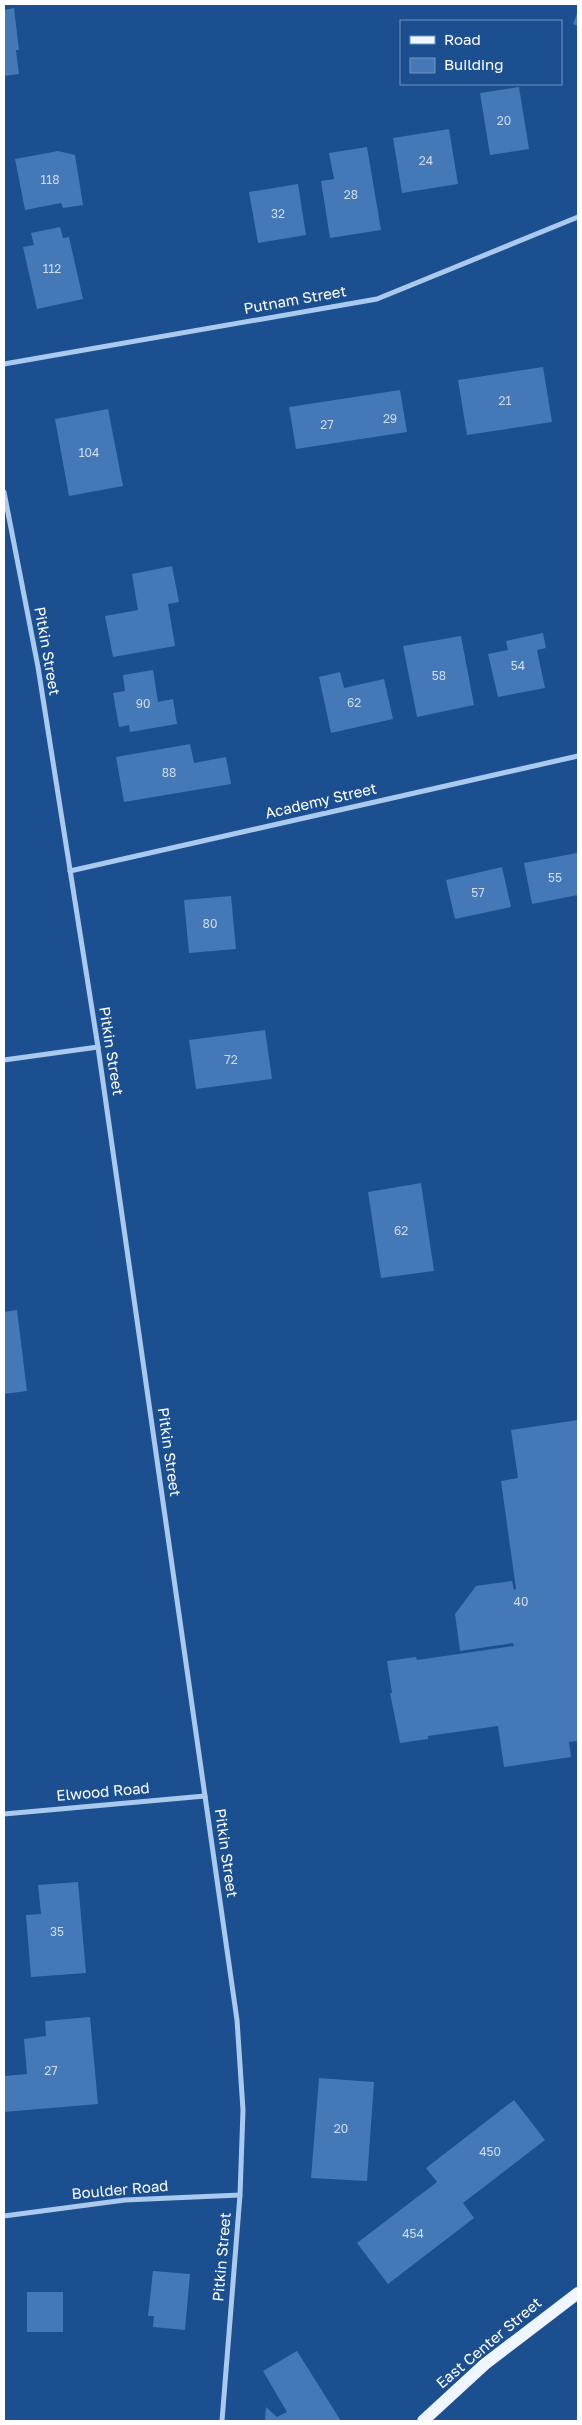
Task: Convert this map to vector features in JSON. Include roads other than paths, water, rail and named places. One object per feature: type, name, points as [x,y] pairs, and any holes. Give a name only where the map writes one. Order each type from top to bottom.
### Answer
[{"type":"main road","name":"East Center Street","points":[[423,2421],[485,2364],[578,2292]]},
{"type":"street","name":"Putnam Street","points":[[4,364],[377,299],[578,217]]},
{"type":"street","name":"Pitkin Street","points":[[4,492],[38,667],[98,1047],[237,2020],[244,2110],[240,2195],[222,2421]]},
{"type":"street","name":"Academy Street","points":[[70,871],[578,756]]},
{"type":"street","points":[[4,1060],[98,1047]]},
{"type":"street","name":"Elwood Road","points":[[4,1814],[205,1796]]},
{"type":"street","name":"Boulder Road","points":[[4,2216],[125,2200],[240,2195]]}]
